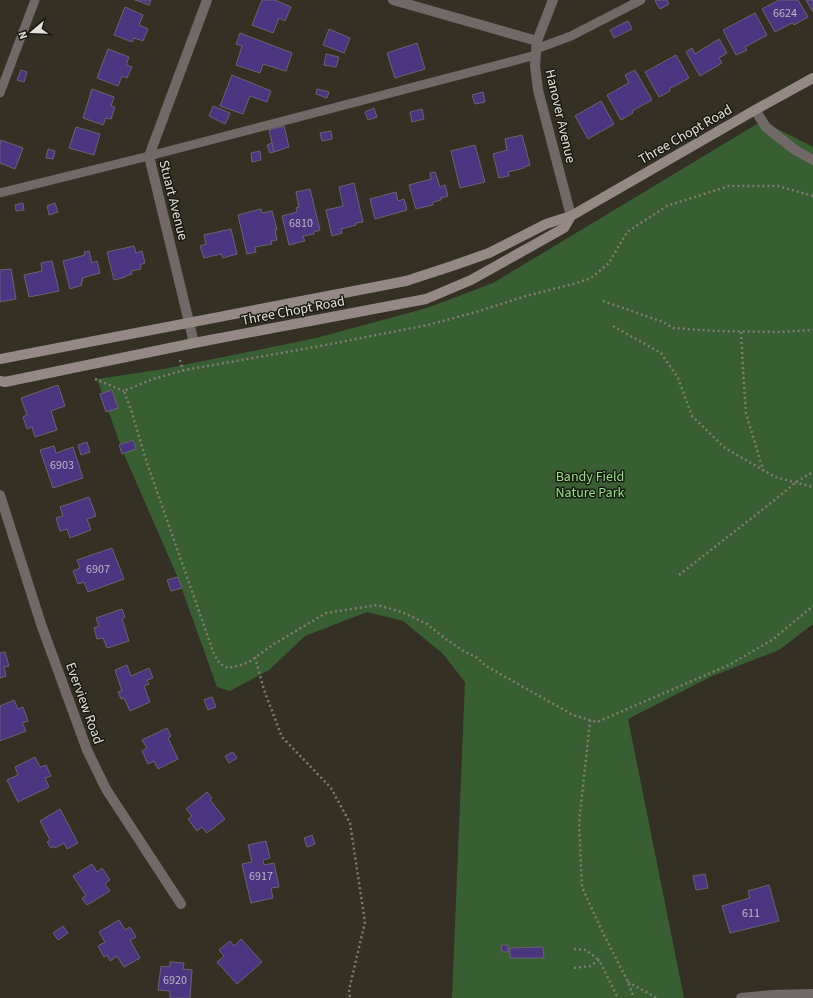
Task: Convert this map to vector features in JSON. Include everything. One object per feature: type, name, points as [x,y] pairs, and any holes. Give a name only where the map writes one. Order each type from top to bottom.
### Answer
[{"type":"main road","name":"Three Chopt Road","points":[[0,359],[406,280],[452,266],[489,253],[546,224],[571,216],[813,78]]},
{"type":"main road","name":"Three Chopt Road","points":[[0,381],[5,382],[194,343],[426,298],[471,280],[564,228],[571,216]]},
{"type":"street","name":"Stuart Avenue","points":[[194,343],[149,156],[206,0]]},
{"type":"street","points":[[393,0],[536,48]]},
{"type":"street","name":"Hanover Avenue","points":[[553,0],[536,48],[535,66],[538,90],[571,216]]},
{"type":"street","points":[[755,110],[766,127],[795,150],[813,160]]},
{"type":"street","name":"Everview Road","points":[[0,495],[41,624],[87,750],[106,789],[181,904]]},
{"type":"street","points":[[741,998],[772,994],[813,994]]},
{"type":"lane","points":[[0,93],[35,0]]},
{"type":"lane","points":[[0,193],[149,156],[536,48],[572,36],[641,0]]},
{"type":"path","points":[[88,376],[124,391],[153,379],[186,370],[315,347],[428,324],[476,312],[591,278],[609,263],[627,232],[667,206],[729,186],[778,186],[813,196]]},
{"type":"path","points":[[604,301],[663,322],[673,328],[742,332],[813,330]]},
{"type":"path","points":[[613,326],[661,353],[678,378],[692,416],[725,448],[775,477],[813,487]]},
{"type":"path","points":[[742,332],[746,413],[763,470]]},
{"type":"path","points":[[124,391],[147,463],[214,654],[220,664],[228,668],[249,662],[274,644],[326,614],[377,605],[402,612],[427,624],[447,640],[465,652],[476,657],[486,666],[573,715],[597,722],[729,665],[772,640],[813,606]]},
{"type":"path","points":[[679,575],[796,482],[813,472]]},
{"type":"path","points":[[255,657],[264,690],[282,737],[331,788],[350,823],[365,922],[349,990],[350,998]]},
{"type":"path","points":[[590,720],[578,823],[582,888],[628,982],[634,998]]},
{"type":"path","points":[[574,949],[586,950],[599,960],[618,998]]},
{"type":"path","points":[[574,968],[590,966],[599,960]]},
{"type":"path","points":[[628,982],[657,998]]},
{"type":"green space","name":"Bandy Field Nature Park","points":[[762,121],[813,147],[813,624],[779,650],[710,677],[628,719],[684,998],[452,998],[465,682],[443,654],[403,621],[367,612],[305,636],[269,670],[230,691],[217,687],[178,578],[123,452],[97,379],[164,369],[316,338],[427,308],[493,283]]},
{"type":"building","points":[[135,0],[151,0],[149,5]]},
{"type":"building","points":[[262,0],[275,0],[291,7],[285,21],[279,18],[273,33],[252,25]]},
{"type":"building","points":[[667,0],[669,4],[660,9],[655,1]]},
{"type":"building","points":[[779,0],[798,0],[808,17],[794,25],[792,23],[775,32],[762,9]]},
{"type":"building","points":[[806,0],[813,0],[813,12]]},
{"type":"building","points":[[125,7],[143,15],[139,25],[148,29],[143,41],[134,38],[132,42],[114,35]]},
{"type":"building","points":[[755,13],[767,35],[745,47],[747,50],[736,55],[723,30]]},
{"type":"building","points":[[628,21],[632,29],[614,38],[610,30]]},
{"type":"building","points":[[329,29],[350,38],[344,53],[323,45]]},
{"type":"building","points":[[240,33],[292,53],[286,71],[263,64],[260,73],[236,65],[242,46],[236,44]]},
{"type":"building","points":[[719,39],[727,53],[719,58],[722,63],[700,76],[686,52],[692,48],[695,54]]},
{"type":"building","points":[[417,43],[425,69],[395,78],[387,53]]},
{"type":"building","points":[[108,49],[129,57],[126,65],[132,67],[127,78],[122,76],[118,86],[97,78]]},
{"type":"building","points":[[326,54],[339,57],[336,67],[324,65]]},
{"type":"building","points":[[676,55],[689,78],[669,89],[670,91],[659,97],[645,72]]},
{"type":"building","points":[[21,70],[27,72],[24,82],[17,80]]},
{"type":"building","points":[[635,70],[652,100],[632,111],[633,113],[621,120],[607,95],[629,83],[625,75]]},
{"type":"building","points":[[232,75],[271,91],[267,102],[250,96],[243,114],[220,106]]},
{"type":"building","points":[[92,89],[114,97],[111,106],[115,107],[111,119],[106,118],[103,125],[83,118]]},
{"type":"building","points":[[317,89],[329,92],[327,98],[316,94]]},
{"type":"building","points":[[483,92],[485,102],[475,104],[472,95]]},
{"type":"building","points":[[601,101],[614,124],[588,139],[575,116]]},
{"type":"building","points":[[213,106],[230,113],[225,124],[209,116]]},
{"type":"building","points":[[374,108],[377,117],[368,120],[365,112]]},
{"type":"building","points":[[422,109],[424,119],[412,122],[410,112]]},
{"type":"building","points":[[284,126],[289,147],[274,152],[269,130]]},
{"type":"building","points":[[76,127],[100,134],[94,155],[69,148]]},
{"type":"building","points":[[331,131],[332,139],[322,141],[320,133]]},
{"type":"building","points":[[522,135],[530,165],[508,172],[509,176],[499,178],[493,154],[507,150],[505,139]]},
{"type":"building","points":[[1,140],[23,148],[15,169],[0,163]]},
{"type":"building","points":[[272,143],[274,152],[270,153],[267,145]]},
{"type":"building","points":[[475,145],[485,182],[460,188],[451,151]]},
{"type":"building","points":[[48,149],[55,151],[53,159],[46,158]]},
{"type":"building","points":[[260,151],[261,160],[252,162],[251,153]]},
{"type":"building","points":[[435,172],[440,187],[445,185],[448,196],[433,202],[433,205],[416,209],[409,185],[431,179],[430,173]]},
{"type":"building","points":[[354,183],[363,222],[341,229],[342,233],[332,236],[326,210],[343,206],[339,187]]},
{"type":"building","points":[[310,189],[320,230],[314,232],[314,234],[303,236],[305,241],[289,245],[282,216],[297,212],[296,208],[299,207],[296,192]]},
{"type":"building","points":[[396,192],[398,201],[404,199],[407,210],[375,219],[370,199]]},
{"type":"building","points":[[23,203],[24,210],[16,211],[15,205]]},
{"type":"building","points":[[55,203],[58,212],[49,215],[47,206]]},
{"type":"building","points":[[261,209],[262,213],[272,211],[277,230],[275,230],[277,240],[271,241],[272,244],[255,247],[256,252],[247,254],[238,215]]},
{"type":"building","points":[[231,229],[237,254],[223,258],[221,254],[204,258],[200,246],[206,244],[204,235]]},
{"type":"building","points":[[134,246],[136,253],[142,251],[145,263],[140,265],[141,269],[131,271],[132,274],[114,280],[107,252]]},
{"type":"building","points":[[89,251],[92,263],[97,261],[100,273],[82,278],[82,285],[70,289],[63,261],[85,255],[84,252]]},
{"type":"building","points":[[52,261],[59,291],[29,297],[24,275],[42,271],[41,263]]},
{"type":"building","points":[[11,269],[16,299],[0,302],[0,270]]},
{"type":"building","points":[[58,385],[65,406],[51,411],[57,430],[35,437],[32,427],[27,429],[23,417],[27,415],[21,398]]},
{"type":"building","points":[[112,390],[118,408],[106,412],[100,394]]},
{"type":"building","points":[[133,440],[136,449],[122,454],[119,445]]},
{"type":"building","points":[[87,442],[90,452],[81,455],[78,445]]},
{"type":"building","points":[[54,446],[56,453],[73,447],[83,478],[53,488],[40,450]]},
{"type":"building","points":[[89,497],[96,516],[87,519],[91,530],[70,538],[67,529],[60,531],[56,518],[63,516],[60,507]]},
{"type":"building","points":[[112,548],[124,579],[88,592],[84,582],[78,584],[73,571],[80,568],[77,560]]},
{"type":"building","points":[[178,577],[182,588],[171,591],[167,580]]},
{"type":"building","points":[[122,609],[125,617],[122,619],[129,641],[107,648],[103,638],[97,639],[94,628],[99,626],[96,618]]},
{"type":"building","points":[[5,652],[9,666],[4,667],[6,676],[0,678],[0,653]]},
{"type":"building","points":[[127,665],[131,676],[149,668],[153,678],[147,680],[149,684],[144,686],[150,702],[130,711],[124,698],[121,699],[118,692],[122,691],[115,670]]},
{"type":"building","points":[[212,697],[216,707],[208,710],[204,700]]},
{"type":"building","points":[[14,700],[18,709],[23,707],[28,721],[22,723],[26,731],[0,741],[0,706]]},
{"type":"building","points":[[167,728],[171,736],[168,738],[178,759],[158,769],[154,761],[148,764],[142,751],[147,748],[142,740]]},
{"type":"building","points":[[233,752],[237,758],[229,763],[225,756]]},
{"type":"building","points":[[35,757],[40,767],[46,765],[51,776],[45,778],[49,787],[18,802],[7,780],[18,775],[15,767]]},
{"type":"building","points":[[207,792],[212,798],[210,800],[225,819],[207,833],[202,827],[197,831],[188,819],[192,816],[186,809]]},
{"type":"building","points":[[60,809],[78,843],[67,849],[64,843],[55,848],[54,846],[51,848],[47,842],[50,840],[40,821]]},
{"type":"building","points":[[312,835],[315,844],[307,847],[304,838]]},
{"type":"building","points":[[266,841],[270,858],[263,860],[264,865],[274,863],[279,887],[271,888],[273,898],[251,903],[242,864],[252,862],[248,845]]},
{"type":"building","points":[[92,864],[97,872],[102,868],[110,880],[105,884],[110,891],[87,905],[82,898],[86,896],[73,876]]},
{"type":"building","points":[[705,874],[708,888],[696,890],[693,876]]},
{"type":"building","points":[[769,885],[779,921],[730,933],[722,906],[750,898],[748,891]]},
{"type":"building","points":[[119,920],[125,930],[130,927],[136,937],[130,940],[140,958],[124,967],[117,956],[110,961],[107,955],[104,957],[98,946],[105,942],[99,932]]},
{"type":"building","points":[[63,926],[68,933],[58,940],[53,933]]},
{"type":"building","points":[[241,939],[262,962],[237,984],[217,962],[224,956],[219,950],[230,941],[234,946]]},
{"type":"building","points":[[501,945],[508,945],[508,952],[502,952]]},
{"type":"building","points":[[543,947],[544,958],[510,958],[510,948]]},
{"type":"building","points":[[170,962],[184,963],[183,969],[192,970],[190,998],[170,998],[170,991],[158,990],[161,966],[170,967]]}]
